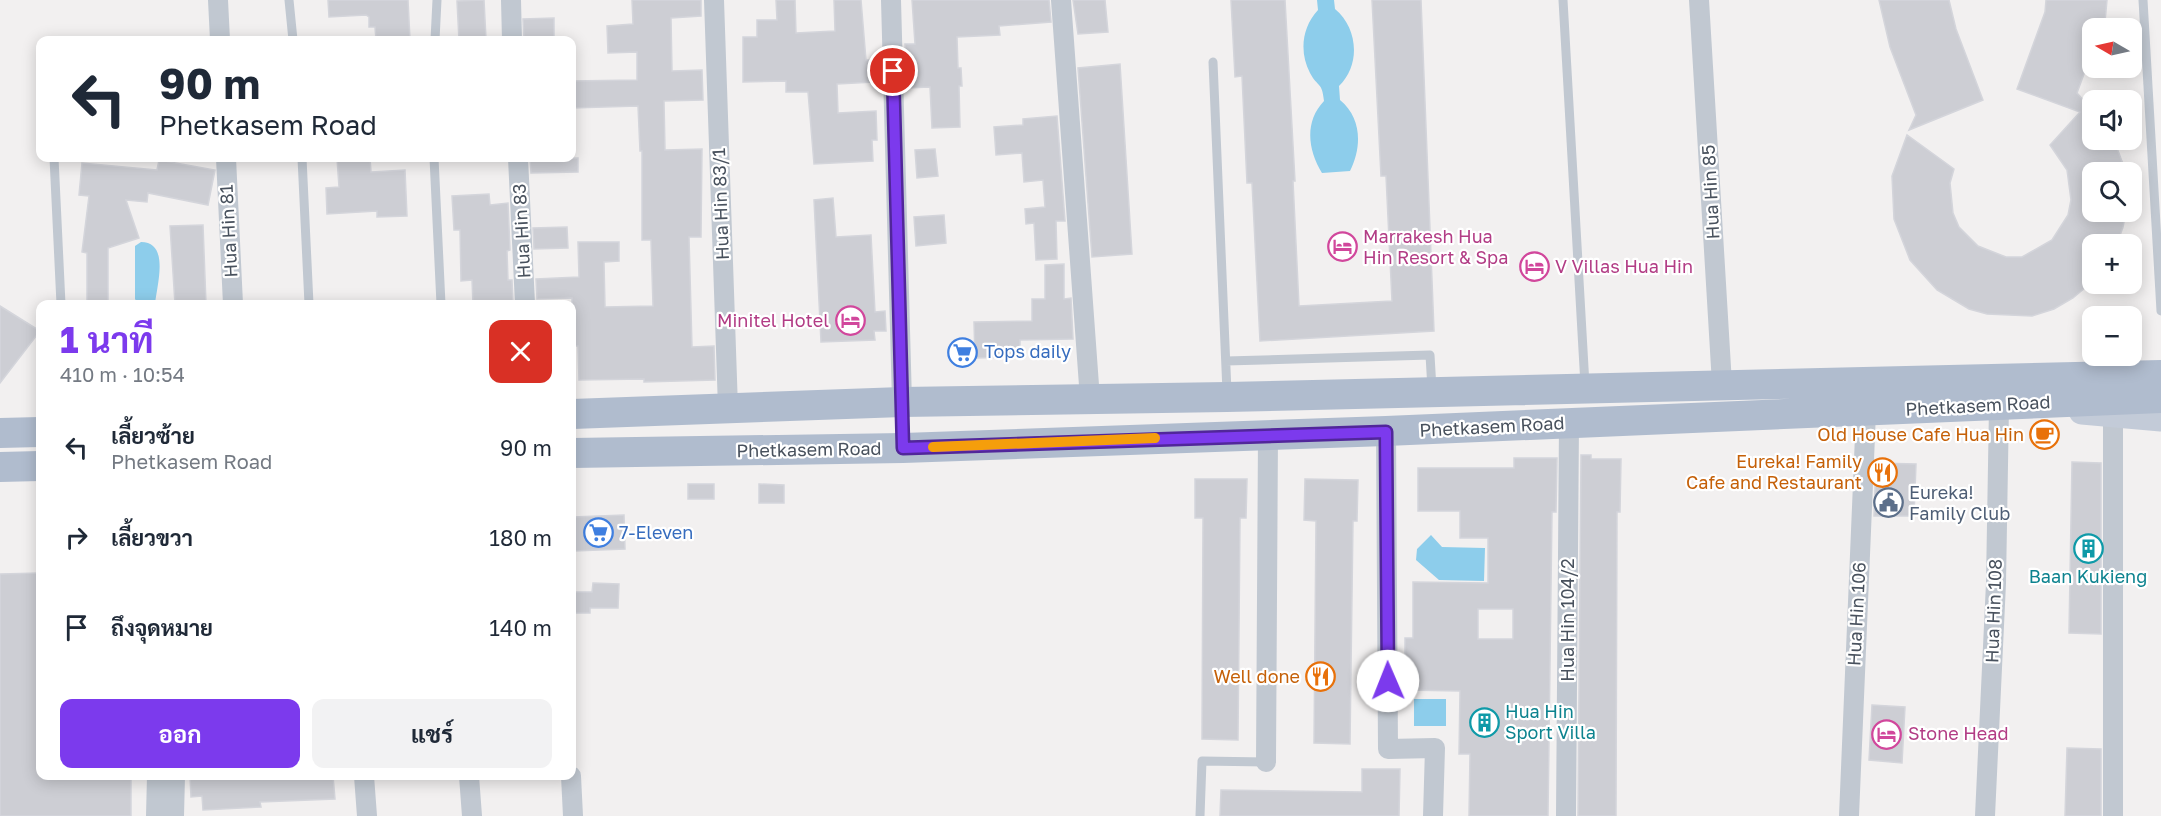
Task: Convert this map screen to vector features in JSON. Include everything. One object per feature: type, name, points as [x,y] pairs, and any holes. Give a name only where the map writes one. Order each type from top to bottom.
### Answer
[{"type":"main road","points":[[2082,375],[2161,367]]},
{"type":"main road","name":"Phetkasem Road","points":[[576,414],[902,402],[1227,397],[2082,375],[2161,375]]},
{"type":"main road","name":"Phetkasem Road","points":[[576,453],[903,448],[1268,434],[1386,432],[2161,398]]},
{"type":"main road","points":[[902,402],[903,448]]},
{"type":"main road","points":[[856,404],[856,449]]},
{"type":"main road","points":[[2010,405],[2161,418]]},
{"type":"main road","points":[[0,432],[36,432]]},
{"type":"main road","points":[[0,467],[36,466]]},
{"type":"street","points":[[218,0],[220,36]]},
{"type":"street","points":[[511,0],[513,36]]},
{"type":"street","name":"Hua Hin 83/1","points":[[714,0],[728,408]]},
{"type":"street","points":[[891,0],[902,402]]},
{"type":"street","points":[[1061,0],[1090,399]]},
{"type":"street","name":"Hua Hin 85","points":[[1699,0],[1722,384]]},
{"type":"street","name":"Hua Hin 81","points":[[226,162],[233,300]]},
{"type":"street","name":"Hua Hin 83","points":[[518,162],[525,300]]},
{"type":"street","name":"Hua Hin 108","points":[[1985,816],[1995,584],[2010,405]]},
{"type":"street","name":"Hua Hin 106","points":[[1849,816],[1866,412]]},
{"type":"street","points":[[2113,414],[2113,816]]},
{"type":"street","name":"Hua Hin 104/2","points":[[1566,816],[1569,423]]},
{"type":"street","points":[[1386,432],[1388,749],[1435,748],[1433,816]]},
{"type":"street","points":[[1266,762],[1268,434]]},
{"type":"street","points":[[156,816],[157,780]]},
{"type":"street","points":[[174,816],[175,780]]},
{"type":"street","points":[[364,780],[367,816]]},
{"type":"street","points":[[469,780],[471,816]]},
{"type":"street","points":[[571,780],[573,816]]},
{"type":"lane","points":[[290,0],[293,36]]},
{"type":"lane","points":[[435,36],[437,0]]},
{"type":"lane","points":[[1563,0],[1585,388]]},
{"type":"lane","points":[[2143,0],[2161,311]]},
{"type":"lane","points":[[1214,62],[1227,397]]},
{"type":"lane","points":[[54,162],[61,300]]},
{"type":"lane","points":[[302,162],[309,300]]},
{"type":"lane","points":[[434,162],[441,300]]},
{"type":"lane","points":[[1226,361],[1430,355],[1432,391]]},
{"type":"lane","points":[[1200,816],[1202,761],[1266,762]]},
{"type":"water","points":[[1317,0],[1334,0],[1335,9],[1343,17],[1352,36],[1354,47],[1351,68],[1339,86],[1340,100],[1353,115],[1358,133],[1357,152],[1350,171],[1322,173],[1311,146],[1313,118],[1324,101],[1321,87],[1313,78],[1307,65],[1303,48],[1308,24],[1318,10]]},
{"type":"water","points":[[141,242],[150,244],[156,249],[160,266],[156,300],[135,299],[135,246]]},
{"type":"water","points":[[1431,535],[1442,547],[1485,548],[1484,581],[1439,580],[1416,560],[1417,549]]},
{"type":"water","points":[[1414,699],[1446,699],[1446,726],[1414,726]]},
{"type":"building","points":[[328,0],[408,0],[410,36],[376,36],[375,27],[369,27],[369,17],[366,15],[329,17]]},
{"type":"building","points":[[484,0],[486,36],[459,36],[457,1]]},
{"type":"building","points":[[632,0],[701,0],[701,16],[671,18],[672,71],[702,70],[703,100],[664,101],[665,150],[702,149],[701,237],[689,237],[692,347],[714,346],[715,380],[644,382],[644,379],[579,380],[576,300],[572,298],[537,299],[536,279],[579,277],[578,242],[619,242],[619,261],[604,262],[605,307],[653,306],[651,240],[642,240],[642,151],[640,151],[638,106],[576,108],[576,81],[637,80],[637,52],[608,53],[607,26],[633,24]]},
{"type":"building","points":[[776,0],[795,0],[796,33],[835,31],[834,0],[861,0],[866,60],[874,60],[874,82],[837,84],[838,113],[876,111],[877,140],[872,140],[873,161],[814,164],[808,92],[786,92],[786,81],[743,82],[743,37],[757,37],[757,20],[777,20]]},
{"type":"building","points":[[912,0],[1049,0],[1051,22],[999,26],[1000,35],[957,37],[958,68],[961,68],[962,86],[959,86],[960,127],[932,128],[930,87],[907,88],[905,44],[915,44]]},
{"type":"building","points":[[1073,0],[1105,0],[1108,32],[1078,34]]},
{"type":"building","points":[[1231,0],[1285,0],[1299,306],[1392,301],[1386,176],[1381,176],[1372,0],[1421,0],[1434,331],[1260,341],[1252,183],[1247,183],[1242,76],[1235,77]]},
{"type":"building","points":[[1879,0],[1949,0],[1956,29],[1983,100],[1909,130],[1916,115],[1890,47]]},
{"type":"building","points":[[2046,0],[2107,0],[2105,18],[2082,18],[2082,78],[2077,93],[2082,98],[2082,150],[2118,150],[2122,162],[2082,162],[2082,222],[2124,222],[2121,234],[2082,234],[2082,290],[2073,298],[2054,309],[2032,316],[1987,314],[1969,309],[1937,290],[1910,260],[1894,219],[1892,176],[1907,135],[1954,169],[1950,183],[1953,213],[1959,227],[1978,246],[2006,257],[2022,257],[2052,240],[2068,215],[2071,200],[2067,170],[2050,145],[2080,112],[2017,89],[2045,12]]},
{"type":"building","points":[[554,18],[554,36],[524,36],[523,19]]},
{"type":"building","points":[[1120,64],[1132,254],[1092,257],[1078,68]]},
{"type":"building","points":[[1057,116],[1065,221],[1056,221],[1057,259],[1036,260],[1034,223],[1026,224],[1025,209],[1045,207],[1043,180],[1024,182],[1022,153],[996,155],[994,127],[1023,125],[1023,119]]},
{"type":"building","points":[[935,149],[938,176],[917,178],[915,150]]},
{"type":"building","points":[[578,158],[578,172],[531,173],[530,162],[576,162]]},
{"type":"building","points":[[159,162],[170,162],[215,170],[208,205],[148,193],[147,202],[126,200],[139,238],[108,248],[108,300],[87,300],[87,253],[82,252],[89,196],[79,195],[82,163],[157,170]]},
{"type":"building","points":[[337,162],[370,162],[371,172],[405,170],[407,216],[377,217],[377,211],[327,214],[326,188],[339,187]]},
{"type":"building","points":[[489,194],[490,205],[508,203],[510,250],[507,251],[508,280],[512,280],[513,300],[473,300],[472,280],[461,281],[460,230],[454,230],[452,196]]},
{"type":"building","points":[[833,198],[836,237],[871,235],[875,312],[885,311],[886,331],[874,331],[875,340],[821,342],[814,200]]},
{"type":"building","points":[[944,215],[946,243],[916,246],[914,217]]},
{"type":"building","points":[[203,225],[206,300],[175,300],[170,226]]},
{"type":"building","points":[[567,227],[568,248],[534,249],[533,228]]},
{"type":"building","points":[[1064,264],[1064,299],[1071,298],[1073,339],[1020,340],[1020,357],[975,358],[974,322],[1032,321],[1032,299],[1045,299],[1045,265]]},
{"type":"building","points":[[0,306],[36,328],[36,336],[0,383]]},
{"type":"building","points":[[1581,455],[1591,455],[1591,459],[1621,459],[1620,512],[1617,512],[1616,816],[1578,816]]},
{"type":"building","points":[[1514,458],[1557,458],[1556,512],[1552,512],[1548,816],[1469,816],[1470,754],[1459,754],[1460,691],[1405,690],[1405,638],[1413,638],[1413,582],[1488,583],[1488,538],[1460,538],[1460,511],[1418,511],[1418,468],[1514,468]],"holes":[[[1478,609],[1513,609],[1513,639],[1478,639]]]},
{"type":"building","name":"Baan Kukieng","points":[[2072,462],[2101,463],[2101,634],[2069,633]]},
{"type":"building","points":[[1876,463],[1916,464],[1914,516],[1874,516]]},
{"type":"building","points":[[1195,479],[1247,479],[1246,518],[1240,518],[1238,740],[1202,739],[1203,518],[1195,518]]},
{"type":"building","points":[[1305,479],[1358,480],[1357,521],[1353,521],[1350,744],[1314,743],[1316,521],[1304,520]]},
{"type":"building","points":[[688,484],[714,484],[714,499],[688,499]]},
{"type":"building","points":[[759,484],[784,485],[784,503],[759,503]]},
{"type":"building","points":[[624,515],[625,549],[576,551],[576,517]]},
{"type":"building","points":[[36,573],[36,780],[131,780],[131,816],[0,816],[0,574]]},
{"type":"building","points":[[593,583],[619,584],[618,608],[590,608],[590,613],[576,613],[576,592],[592,592]]},
{"type":"building","name":"Stone Head","points":[[1872,705],[1905,707],[1902,763],[1869,760]]},
{"type":"building","points":[[2067,748],[2101,749],[2101,816],[2065,816]]},
{"type":"building","points":[[1362,769],[1400,769],[1399,816],[1220,816],[1221,790],[1362,792]]},
{"type":"building","points":[[190,780],[333,780],[335,799],[260,802],[261,807],[203,810],[202,796],[191,797]]},
{"type":"slow traffic","points":[[933,447],[1155,438]]},
{"type":"place","name":"Marrakesh Hua Hin Resort & Spa","points":[[1342,247]]},
{"type":"place","name":"V Villas Hua Hin","points":[[1534,267]]},
{"type":"place","name":"Minitel Hotel","points":[[850,321]]},
{"type":"place","name":"Tops daily","points":[[963,352]]},
{"type":"place","name":"Old House Cafe Hua Hin","points":[[2045,435]]},
{"type":"place","name":"Eureka! Family Cafe and Restaurant","points":[[1883,472]]},
{"type":"place","name":"Eureka! Family Club","points":[[1888,503]]},
{"type":"place","name":"7-Eleven","points":[[598,533]]},
{"type":"place","name":"Baan Kukieng","points":[[2088,548]]},
{"type":"place","name":"Well done","points":[[1321,677]]},
{"type":"place","name":"Hua Hin Sport Villa","points":[[1484,722]]},
{"type":"place","name":"Stone Head","points":[[1887,734]]},
{"type":"route","points":[[893,71],[903,448],[1268,434],[1386,432],[1388,681]]}]
